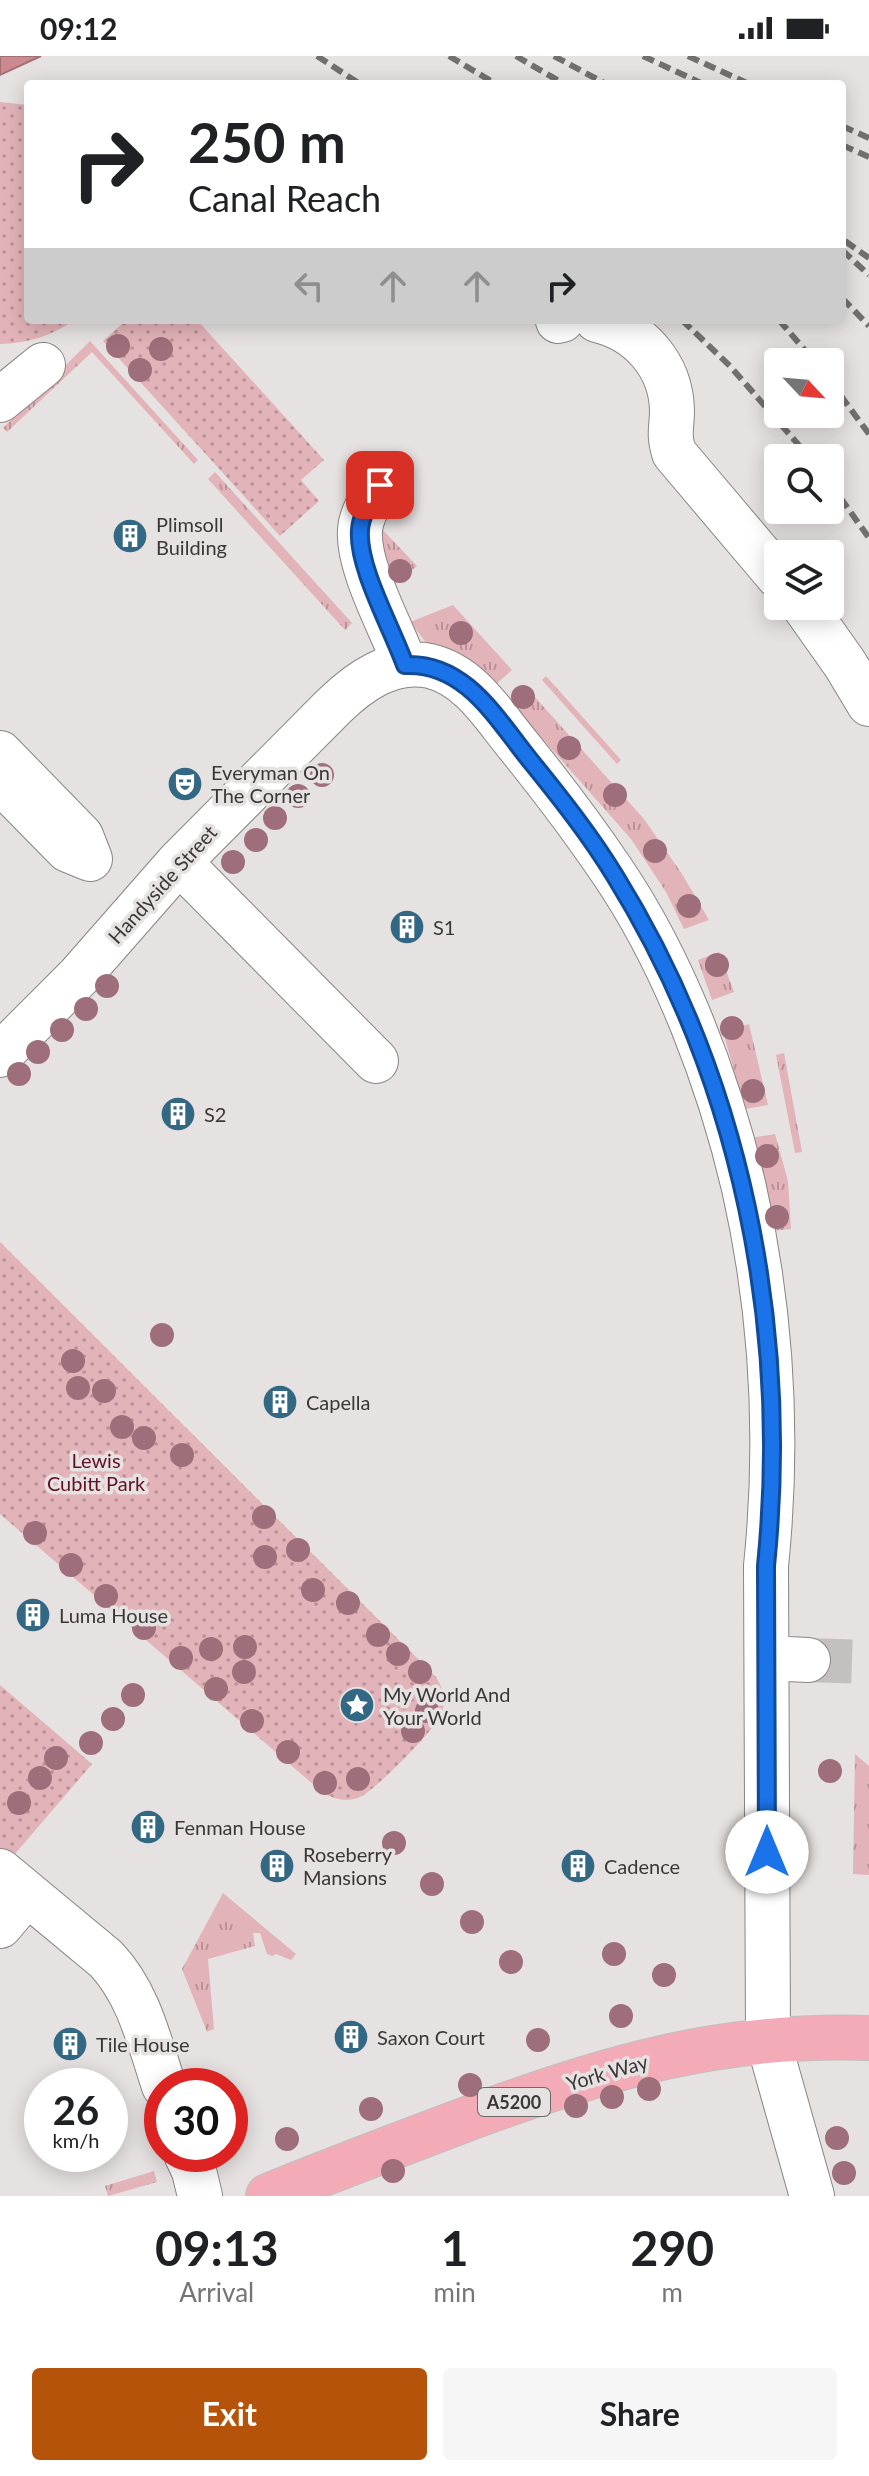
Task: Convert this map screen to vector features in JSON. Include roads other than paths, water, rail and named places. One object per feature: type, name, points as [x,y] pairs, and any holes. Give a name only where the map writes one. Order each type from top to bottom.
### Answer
[{"type":"main road","name":"York Way","points":[[268,2196],[393,2146],[558,2086],[661,2056],[768,2040],[869,2038]]},
{"type":"street","points":[[614,327],[656,358],[672,411],[669,435],[674,453],[764,559]]},
{"type":"street","points":[[0,400],[43,365]]},
{"type":"street","points":[[380,485],[359,527],[361,556],[405,665],[432,667],[465,683],[537,768],[626,894],[659,956],[703,1057],[744,1188],[761,1278],[773,1416],[766,1566],[787,1659],[768,2040],[812,2196]]},
{"type":"street","points":[[814,620],[869,704]]},
{"type":"street","name":"Handyside Street","points":[[0,1055],[79,976],[179,862],[353,688],[372,675],[405,665]]},
{"type":"street","points":[[0,753],[81,836],[90,859],[138,908]]},
{"type":"street","points":[[0,781],[68,850],[90,859]]},
{"type":"street","points":[[179,862],[376,1061]]},
{"type":"street","points":[[9,1897],[61,1922],[106,1959],[130,1989],[158,2068]]},
{"type":"tunnel","points":[[808,1660],[869,1662]]},
{"type":"railway","points":[[317,56],[354,80]]},
{"type":"railway","points":[[449,56],[489,80]]},
{"type":"railway","points":[[516,56],[557,80]]},
{"type":"railway","points":[[554,56],[599,80]]},
{"type":"railway","points":[[643,56],[694,80]]},
{"type":"railway","points":[[688,56],[740,80]]},
{"type":"railway","points":[[846,128],[869,138]]},
{"type":"railway","points":[[846,147],[869,157]]},
{"type":"railway","points":[[846,242],[869,258]]},
{"type":"railway","points":[[846,254],[869,275]]},
{"type":"railway","points":[[846,302],[869,326]]},
{"type":"railway","points":[[686,324],[730,366],[798,444]]},
{"type":"railway","points":[[782,324],[803,348]]},
{"type":"railway","points":[[844,400],[869,434]]},
{"type":"railway","points":[[844,503],[869,538]]},
{"type":"place","name":"Plimsoll Building","points":[[130,536]]},
{"type":"place","name":"Everyman On The Corner","points":[[185,784]]},
{"type":"place","name":"S1","points":[[407,927]]},
{"type":"place","name":"S2","points":[[178,1114]]},
{"type":"place","name":"Capella","points":[[280,1402]]},
{"type":"place","name":"Luma House","points":[[33,1615]]},
{"type":"place","name":"My World And Your World","points":[[357,1705]]},
{"type":"place","name":"Fenman House","points":[[148,1827]]},
{"type":"place","name":"Roseberry Mansions","points":[[277,1866]]},
{"type":"place","name":"Cadence","points":[[578,1866]]},
{"type":"place","name":"Saxon Court","points":[[351,2037]]},
{"type":"place","name":"Tile House","points":[[70,2044]]},
{"type":"park label","name":"Lewis Cubitt Park","points":[[96,1472]]}]
